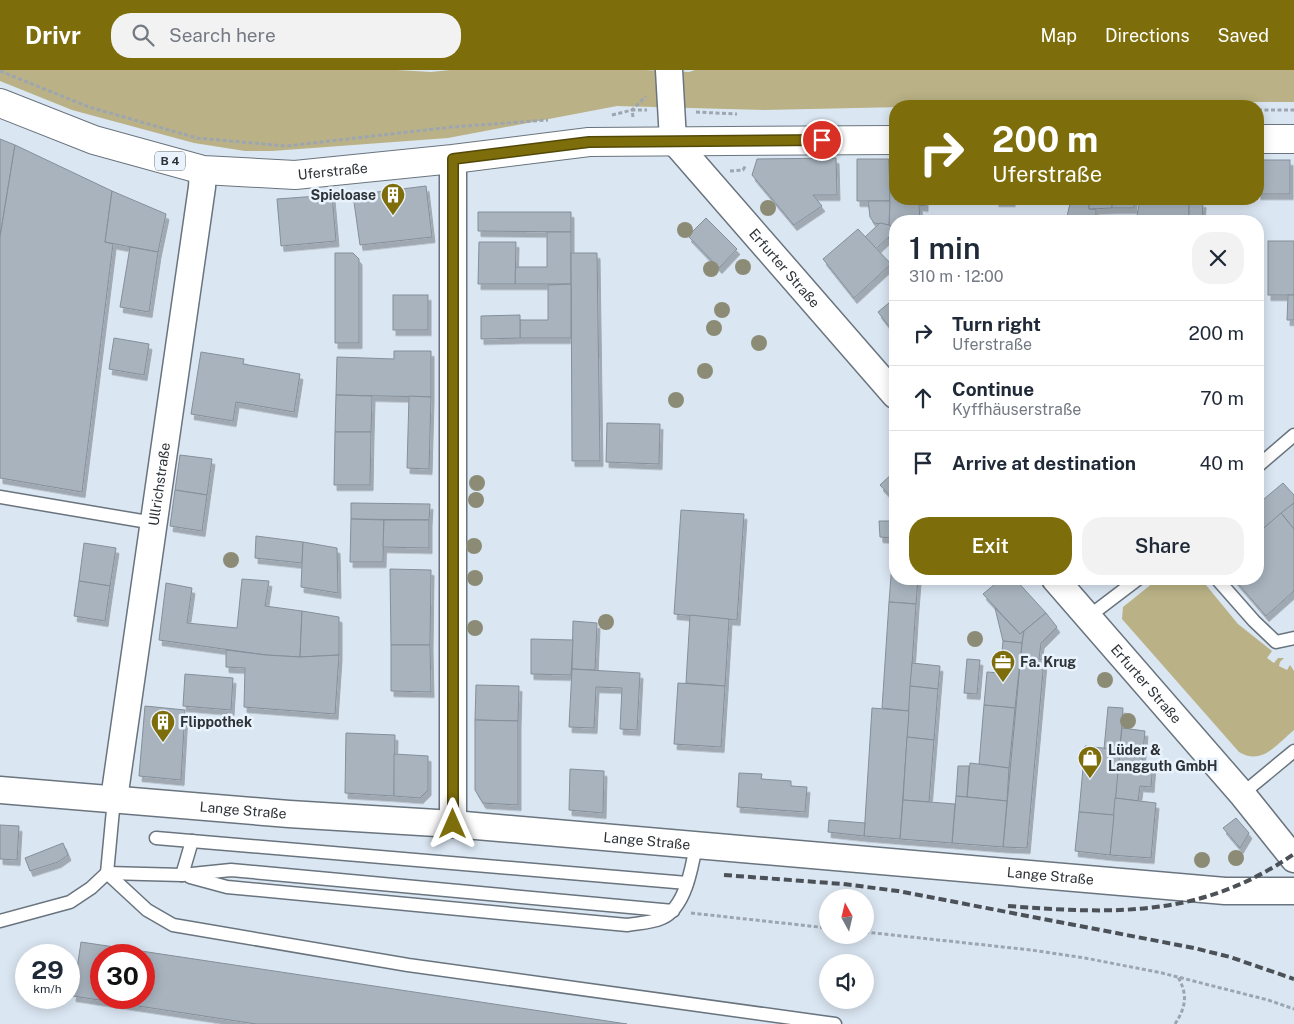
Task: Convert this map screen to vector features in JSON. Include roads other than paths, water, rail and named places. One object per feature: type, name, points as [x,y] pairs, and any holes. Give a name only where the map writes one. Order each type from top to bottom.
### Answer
[{"type":"main road","name":"Uferstraße","points":[[0,104],[94,140],[203,170],[295,175],[453,159],[589,142],[673,140]]},
{"type":"main road","points":[[1264,139],[1294,139]]},
{"type":"main road","name":"B 4","points":[[673,140],[889,140]]},
{"type":"street","points":[[669,70],[673,140]]},
{"type":"street","name":"Erfurter Straße","points":[[673,140],[889,388]]},
{"type":"street","points":[[453,159],[453,824]]},
{"type":"street","name":"Ullrichstraße","points":[[114,799],[203,170]]},
{"type":"street","name":"Erfurter Straße","points":[[1060,585],[1242,794],[1294,859]]},
{"type":"street","name":"Lange Straße","points":[[0,790],[289,814],[453,824],[1225,891],[1294,891]]},
{"type":"lane","points":[[1264,461],[1294,435]]},
{"type":"lane","points":[[0,497],[154,523]]},
{"type":"lane","points":[[1088,617],[1130,585]]},
{"type":"lane","points":[[1222,585],[1254,621],[1276,642],[1294,638]]},
{"type":"lane","points":[[1242,794],[1294,751]]},
{"type":"lane","points":[[0,921],[70,902],[91,888],[107,873],[114,799]]},
{"type":"lane","points":[[156,838],[688,883]]},
{"type":"lane","points":[[182,875],[192,841]]},
{"type":"lane","points":[[182,875],[228,887],[627,924],[649,922],[663,918],[673,911],[688,883],[696,845]]},
{"type":"lane","points":[[107,873],[182,875],[231,870],[673,911]]},
{"type":"lane","points":[[107,873],[148,910],[173,925],[408,965],[835,1024]]},
{"type":"railway","points":[[1008,906],[1047,909],[1121,910],[1157,907],[1191,901],[1225,890],[1259,875],[1294,854]]},
{"type":"railway","points":[[724,875],[843,884],[898,891],[1194,948],[1230,957],[1294,979]]},
{"type":"place","name":"Spieloase","points":[[393,216]]},
{"type":"place","name":"Fa. Krug","points":[[1003,683]]},
{"type":"place","name":"Flippothek","points":[[163,743]]},
{"type":"place","name":"Lüder & Langguth GmbH","points":[[1090,779]]}]
